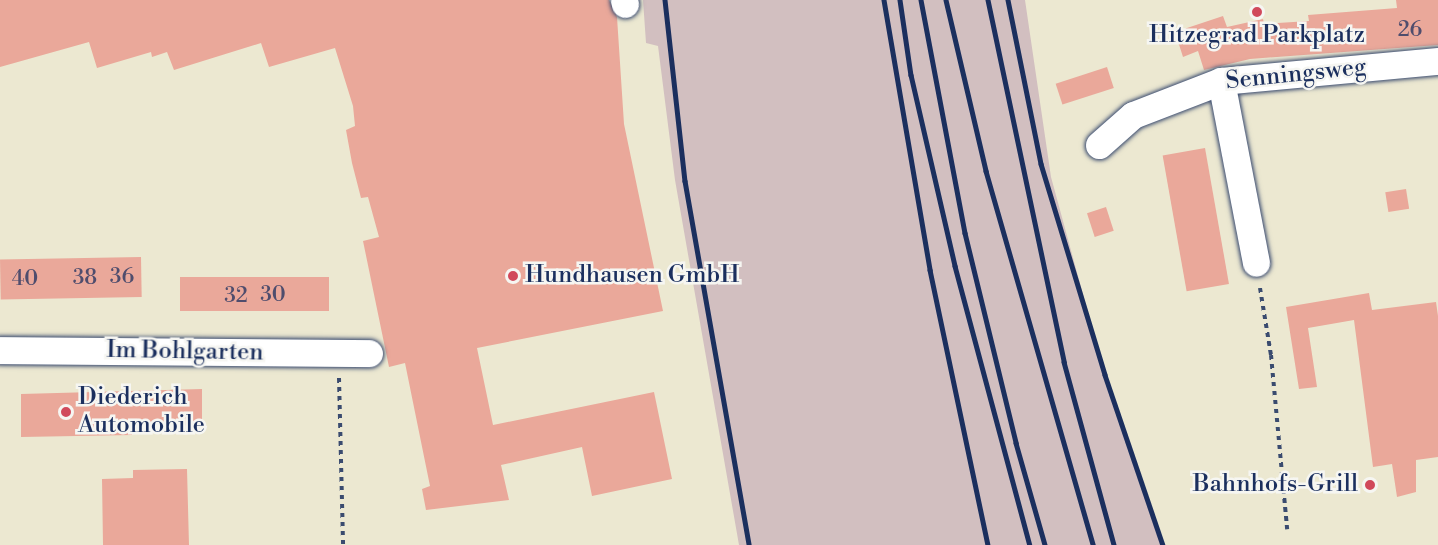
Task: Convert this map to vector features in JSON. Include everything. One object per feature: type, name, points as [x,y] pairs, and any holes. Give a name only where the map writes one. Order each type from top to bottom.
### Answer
[{"type":"street","name":"Senningsweg","points":[[1099,145],[1133,115],[1221,81],[1438,61]]},
{"type":"street","points":[[1221,81],[1256,263]]},
{"type":"street","name":"Im Bohlgarten","points":[[0,350],[369,353]]},
{"type":"path","points":[[1256,263],[1271,355],[1287,529]]},
{"type":"path","points":[[338,353],[343,545]]},
{"type":"shaded area","points":[[643,0],[1025,0],[1051,177],[1105,375],[1162,545],[739,545],[675,180],[658,46],[646,43]]},
{"type":"building","name":"Hundhausen GmbH","points":[[0,0],[609,0],[617,17],[624,124],[663,311],[477,348],[493,425],[654,392],[672,479],[592,496],[582,447],[501,465],[509,500],[426,510],[422,489],[430,486],[405,363],[389,367],[363,241],[379,237],[368,197],[361,198],[352,163],[346,130],[355,126],[353,106],[335,48],[269,67],[261,43],[174,70],[167,52],[152,57],[151,52],[97,68],[89,42],[0,67]]},
{"type":"building","points":[[1396,0],[1438,0],[1438,45],[1250,59],[1204,70],[1198,51],[1183,57],[1175,32],[1223,16],[1227,27],[1263,19],[1264,24],[1309,21],[1308,15],[1397,8]]},
{"type":"building","points":[[1107,67],[1114,88],[1062,105],[1056,84]]},
{"type":"building","points":[[1205,148],[1229,284],[1187,291],[1163,155]]},
{"type":"building","points":[[1406,189],[1409,209],[1388,212],[1385,192]]},
{"type":"building","points":[[1106,207],[1114,231],[1095,237],[1087,213]]},
{"type":"building","points":[[141,257],[142,297],[1,299],[0,259]]},
{"type":"building","points":[[180,277],[329,277],[329,311],[180,311]]},
{"type":"building","points":[[1369,293],[1372,310],[1436,302],[1438,316],[1438,457],[1416,460],[1416,492],[1397,497],[1392,464],[1373,467],[1354,320],[1308,328],[1317,387],[1299,389],[1286,307]]},
{"type":"building","points":[[202,389],[202,425],[132,426],[132,435],[21,437],[21,394]]},
{"type":"building","points":[[187,469],[189,545],[103,545],[102,479],[133,478],[133,470]]},
{"type":"railway","points":[[665,0],[685,181],[749,545]]},
{"type":"railway","points":[[884,0],[930,270],[988,545]]},
{"type":"railway","points":[[900,0],[911,75],[955,266],[1030,545]]},
{"type":"railway","points":[[921,0],[965,233],[1016,443],[1045,545]]},
{"type":"railway","points":[[946,0],[986,171],[1093,545]]},
{"type":"railway","points":[[988,0],[1064,362],[1114,545]]},
{"type":"railway","points":[[1008,0],[1041,164],[1105,375],[1163,545]]},
{"type":"place","name":"Hitzegrad Parkplatz","points":[[1257,12]]},
{"type":"place","name":"Hundhausen GmbH","points":[[513,276]]},
{"type":"place","name":"Diederich Automobile","points":[[66,412]]},
{"type":"place","name":"Bahnhofs-Grill","points":[[1370,485]]}]
